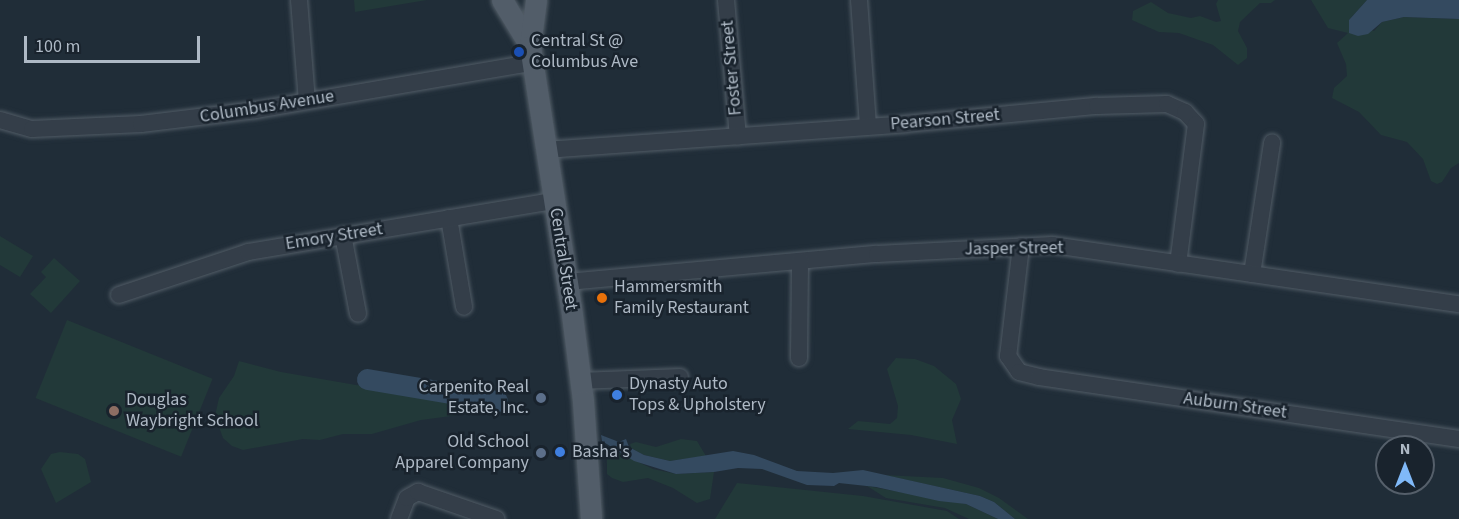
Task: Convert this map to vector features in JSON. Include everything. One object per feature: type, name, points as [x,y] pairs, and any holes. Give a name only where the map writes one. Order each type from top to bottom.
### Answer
[{"type":"main road","points":[[502,0],[531,55]]},
{"type":"main road","name":"Central Street","points":[[536,0],[531,55],[567,282],[580,381],[591,519]]},
{"type":"street","points":[[299,0],[307,101]]},
{"type":"street","name":"Foster Street","points":[[726,0],[738,136]]},
{"type":"street","points":[[859,0],[868,126]]},
{"type":"street","name":"Columbus Avenue","points":[[0,120],[32,129],[141,124],[307,101],[531,55]]},
{"type":"street","name":"Pearson Street","points":[[546,150],[1097,106],[1160,104],[1176,107],[1192,117],[1196,124],[1178,264]]},
{"type":"street","points":[[1252,274],[1272,143]]},
{"type":"street","name":"Emory Street","points":[[119,295],[227,257],[343,235],[554,201]]},
{"type":"street","points":[[449,218],[464,308]]},
{"type":"street","points":[[343,235],[358,314]]},
{"type":"street","name":"Jasper Street","points":[[567,282],[800,261],[1053,245],[1459,304]]},
{"type":"street","name":"Auburn Street","points":[[1021,246],[1008,356],[1013,367],[1019,372],[1039,377],[1459,439]]},
{"type":"street","points":[[799,358],[800,261]]},
{"type":"street","points":[[580,381],[680,377]]},
{"type":"street","points":[[399,519],[407,498],[418,492],[496,519]]},
{"type":"green space","points":[[354,0],[427,0],[355,12]]},
{"type":"green space","points":[[1218,0],[1275,0],[1271,3],[1260,3],[1240,22],[1238,31],[1247,48],[1247,58],[1238,65],[1213,45],[1179,33],[1159,32],[1132,20],[1133,11],[1151,2],[1168,13],[1191,18],[1200,16],[1216,22],[1221,21],[1216,4]]},
{"type":"green space","points":[[1311,0],[1367,0],[1349,20],[1374,31],[1382,22],[1404,17],[1459,19],[1459,163],[1451,168],[1442,182],[1437,184],[1431,181],[1423,159],[1407,142],[1381,135],[1359,112],[1332,98],[1334,88],[1347,76],[1346,64],[1337,43],[1348,33],[1328,28]]},
{"type":"green space","points":[[0,236],[33,256],[20,277],[0,265]]},
{"type":"green space","points":[[54,258],[80,281],[51,313],[30,294],[46,277],[41,272]]},
{"type":"green space","points":[[67,320],[213,379],[181,457],[36,398]]},
{"type":"green space","points":[[896,358],[915,359],[934,366],[956,384],[961,399],[952,420],[957,444],[911,435],[848,429],[858,421],[890,424],[897,418],[898,406],[887,369]]},
{"type":"green space","points":[[239,361],[281,372],[488,406],[496,410],[421,420],[372,434],[343,434],[320,440],[303,439],[243,450],[232,446],[223,438],[215,416],[219,398],[234,376]]},
{"type":"green space","points":[[681,439],[697,441],[706,456],[670,461],[644,455],[631,448],[630,444],[636,442],[656,447]]},
{"type":"green space","points":[[60,452],[78,454],[85,459],[91,482],[56,503],[41,469],[51,454]]},
{"type":"green space","points":[[617,452],[653,469],[676,474],[714,472],[710,499],[697,503],[673,488],[648,478],[623,482],[612,478],[607,474],[607,459]]},
{"type":"green space","points":[[884,475],[943,478],[979,488],[999,498],[1028,519],[1015,519],[994,502],[980,496]]},
{"type":"green space","points":[[737,483],[863,496],[947,511],[959,519],[715,519]]},
{"type":"green space","points":[[867,486],[966,504],[998,519],[969,519],[945,508],[886,498]]},
{"type":"water","points":[[1367,0],[1459,0],[1459,19],[1404,17],[1382,22],[1368,34],[1358,36],[1349,33],[1349,20]]},
{"type":"water","points":[[601,435],[619,442],[626,439],[629,447],[644,455],[670,461],[733,451],[754,455],[797,471],[833,473],[863,470],[980,496],[994,502],[1015,519],[998,519],[966,504],[939,501],[876,487],[839,483],[834,486],[807,485],[762,469],[738,468],[676,474],[634,461],[602,441]]},
{"type":"waterway","points":[[367,379],[497,401]]},
{"type":"place","name":"Central St @ Columbus Ave","points":[[519,52]]},
{"type":"place","name":"Hammersmith Family Restaurant","points":[[602,298]]},
{"type":"place","name":"Dynasty Auto Tops & Upholstery","points":[[617,395]]},
{"type":"place","name":"Carpenito Real Estate, Inc.","points":[[541,398]]},
{"type":"place","name":"Douglas Waybright School","points":[[114,411]]},
{"type":"place","name":"Basha's","points":[[560,452]]},
{"type":"place","name":"Old School Apparel Company","points":[[541,453]]}]
